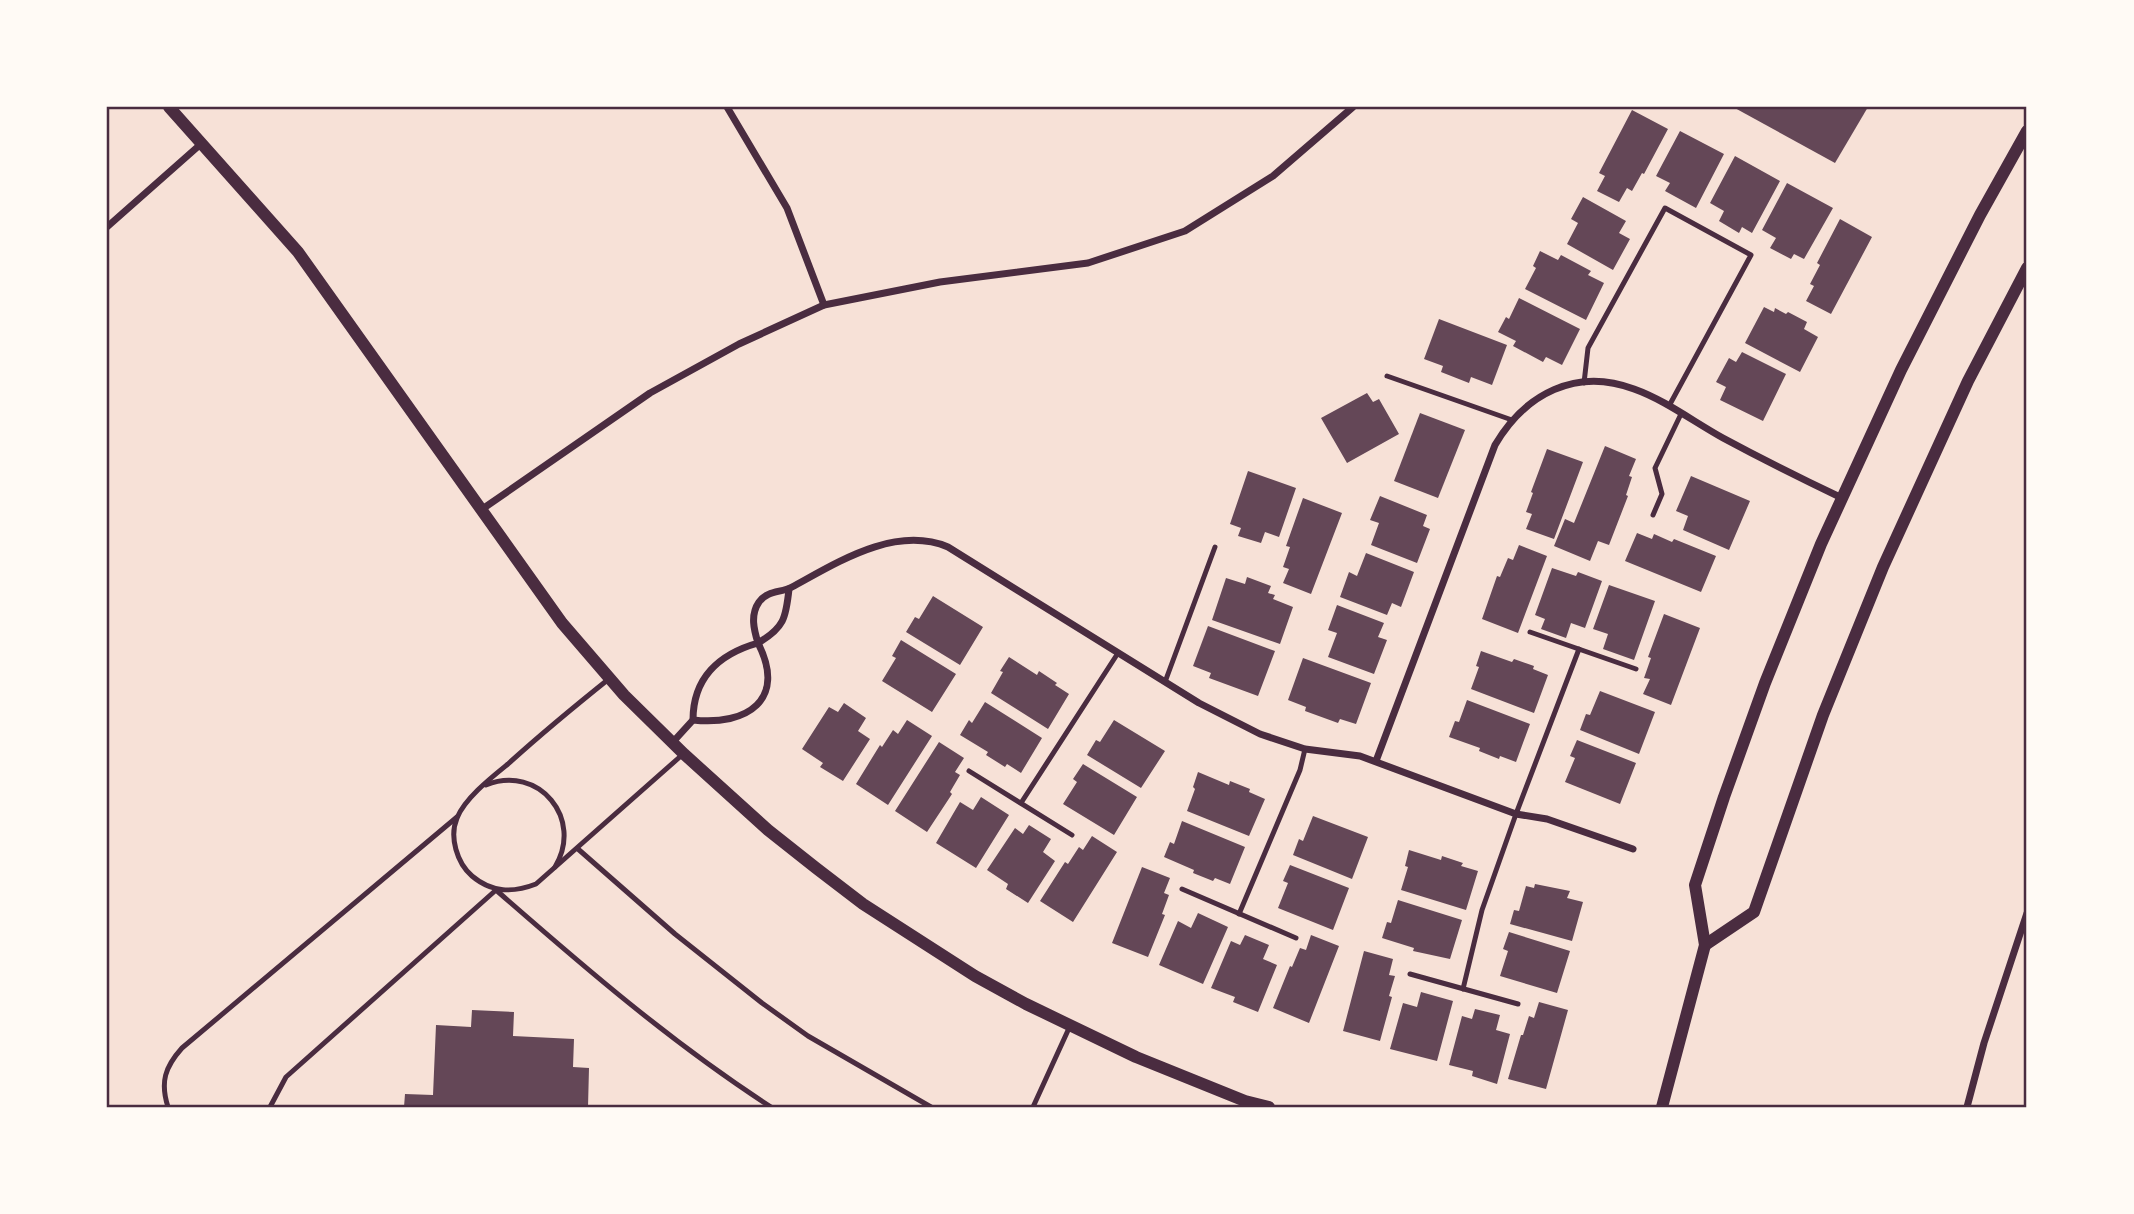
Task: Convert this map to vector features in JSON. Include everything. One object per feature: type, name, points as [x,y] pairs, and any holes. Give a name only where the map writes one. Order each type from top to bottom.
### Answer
[{"type":"street","points":[[169,107],[203,142],[298,252],[562,623],[610,678],[684,754],[768,830],[863,904],[975,975],[1070,1026],[1233,1096],[1269,1107]]},
{"type":"street","points":[[727,107],[788,208],[824,305]]},
{"type":"street","points":[[481,510],[650,393],[738,344],[824,305],[940,282],[1088,262],[1185,231],[1273,176],[1353,107]]},
{"type":"street","points":[[1662,1107],[1705,945],[1695,884],[1765,683],[1842,498],[1930,312],[2027,131]]},
{"type":"street","points":[[107,228],[203,142]]},
{"type":"street","points":[[1705,945],[1754,912],[1822,715],[1883,567],[1958,402],[2027,268]]},
{"type":"street","points":[[1376,761],[1495,445],[1512,420],[1526,405],[1542,394],[1561,386],[1584,383],[1618,384],[1635,389],[1725,439],[1842,498]]},
{"type":"street","points":[[694,720],[710,722],[744,715],[761,702],[765,695],[769,677],[753,620],[759,602],[774,592],[789,589],[843,559],[876,546],[901,540],[937,542],[1165,682],[1231,721],[1260,734],[1305,749],[1360,756],[1516,814],[1547,819],[1633,849]]},
{"type":"street","points":[[672,743],[694,720],[695,698],[706,676],[729,653],[758,643],[780,628],[789,589]]},
{"type":"street","points":[[1967,1107],[1984,1043],[2027,913]]},
{"type":"lane","points":[[1584,383],[1588,348],[1665,208],[1751,255],[1669,407]]},
{"type":"lane","points":[[1387,376],[1512,420]]},
{"type":"lane","points":[[1653,514],[1661,494],[1655,468],[1681,414]]},
{"type":"lane","points":[[1165,682],[1215,547]]},
{"type":"lane","points":[[1530,632],[1636,669]]},
{"type":"lane","points":[[1463,989],[1482,910],[1579,649]]},
{"type":"lane","points":[[1021,803],[1118,653]]},
{"type":"lane","points":[[168,1107],[163,1086],[165,1072],[182,1048],[457,817],[480,788],[610,678]]},
{"type":"lane","points":[[1239,914],[1300,770],[1305,749]]},
{"type":"lane","points":[[270,1107],[286,1077],[496,890],[519,891],[536,884],[684,754]]},
{"type":"lane","points":[[969,771],[1072,835]]},
{"type":"lane","points":[[480,788],[496,781],[514,780],[531,784],[546,793],[557,806],[565,840],[561,857],[552,872]]},
{"type":"lane","points":[[457,817],[454,836],[457,856],[467,872],[482,884],[496,890],[654,1025],[771,1107]]},
{"type":"lane","points":[[578,849],[675,934],[762,1003],[819,1043],[931,1107]]},
{"type":"lane","points":[[1182,889],[1296,938]]},
{"type":"lane","points":[[1410,974],[1517,1004]]},
{"type":"lane","points":[[1032,1107],[1070,1026]]},
{"type":"building","points":[[1733,107],[1868,107],[1835,163]]},
{"type":"building","points":[[1632,110],[1668,129],[1644,174],[1642,173],[1632,191],[1627,188],[1619,202],[1597,191],[1605,176],[1599,173]]},
{"type":"building","points":[[1680,131],[1724,154],[1696,208],[1665,191],[1670,183],[1656,176]]},
{"type":"building","points":[[1735,156],[1780,181],[1752,233],[1742,227],[1739,233],[1719,221],[1724,211],[1710,203]]},
{"type":"building","points":[[1787,183],[1833,208],[1804,259],[1794,254],[1791,259],[1770,248],[1776,238],[1762,230]]},
{"type":"building","points":[[1583,197],[1626,221],[1619,233],[1630,239],[1613,270],[1567,244],[1578,223],[1571,219]]},
{"type":"building","points":[[1840,219],[1872,237],[1831,314],[1806,301],[1814,286],[1810,284],[1820,265],[1817,263]]},
{"type":"building","points":[[1540,251],[1558,260],[1561,255],[1591,271],[1588,275],[1604,283],[1586,320],[1525,289],[1536,268],[1533,266]]},
{"type":"building","points":[[1519,298],[1580,329],[1562,365],[1546,357],[1543,362],[1513,346],[1516,341],[1498,332],[1506,317],[1509,319]]},
{"type":"building","points":[[1764,307],[1774,312],[1775,308],[1786,314],[1788,312],[1807,322],[1804,329],[1818,337],[1800,372],[1745,343]]},
{"type":"building","points":[[1439,319],[1507,345],[1492,385],[1471,377],[1469,383],[1441,372],[1443,366],[1424,359]]},
{"type":"building","points":[[1742,352],[1786,374],[1763,421],[1720,400],[1726,387],[1716,382],[1729,358],[1736,362]]},
{"type":"building","points":[[1367,393],[1373,402],[1379,399],[1399,434],[1347,463],[1321,418]]},
{"type":"building","points":[[1420,413],[1465,430],[1438,498],[1394,481]]},
{"type":"building","points":[[1605,446],[1636,459],[1629,476],[1632,477],[1626,495],[1628,496],[1609,545],[1598,541],[1590,561],[1554,546],[1565,519],[1574,523]]},
{"type":"building","points":[[1547,449],[1583,462],[1554,539],[1526,529],[1532,514],[1526,512],[1533,493],[1531,492]]},
{"type":"building","points":[[1248,471],[1296,488],[1279,537],[1265,532],[1261,543],[1238,536],[1241,528],[1230,524]]},
{"type":"building","points":[[1691,476],[1750,501],[1729,550],[1683,530],[1688,516],[1676,511]]},
{"type":"building","points":[[1380,496],[1427,515],[1423,526],[1430,529],[1417,563],[1371,545],[1379,523],[1370,520]]},
{"type":"building","points":[[1303,498],[1342,513],[1311,594],[1283,583],[1289,569],[1283,567],[1290,547],[1286,546]]},
{"type":"building","points":[[1637,533],[1652,539],[1654,534],[1672,542],[1674,539],[1716,556],[1701,592],[1625,561]]},
{"type":"building","points":[[1519,545],[1547,556],[1518,633],[1482,619],[1497,576],[1500,577],[1508,558],[1513,560]]},
{"type":"building","points":[[1366,553],[1414,572],[1401,607],[1392,603],[1387,615],[1340,597],[1349,572],[1357,576]]},
{"type":"building","points":[[1552,568],[1576,576],[1578,572],[1602,581],[1585,628],[1571,623],[1566,638],[1541,629],[1545,619],[1535,615]]},
{"type":"building","points":[[1247,577],[1271,586],[1268,593],[1275,595],[1273,599],[1293,607],[1280,644],[1212,620],[1226,578],[1245,584]]},
{"type":"building","points":[[1609,585],[1655,601],[1634,660],[1603,649],[1608,634],[1593,629]]},
{"type":"building","points":[[933,596],[983,627],[960,665],[906,632],[915,617],[919,619]]},
{"type":"building","points":[[1337,605],[1384,623],[1378,637],[1387,640],[1374,674],[1328,657],[1337,633],[1328,630]]},
{"type":"building","points":[[1664,614],[1700,628],[1671,705],[1643,694],[1650,679],[1644,678],[1651,658],[1648,657]]},
{"type":"building","points":[[1208,626],[1275,651],[1258,696],[1209,678],[1211,673],[1193,666]]},
{"type":"building","points":[[901,640],[956,674],[932,712],[882,681],[896,658],[892,656]]},
{"type":"building","points":[[1481,651],[1512,662],[1514,659],[1534,666],[1533,669],[1548,675],[1534,713],[1471,689],[1479,667],[1476,666]]},
{"type":"building","points":[[1009,657],[1037,675],[1039,671],[1069,694],[1048,729],[991,693]]},
{"type":"building","points":[[1303,658],[1371,683],[1356,724],[1340,719],[1338,723],[1305,711],[1306,707],[1288,700]]},
{"type":"building","points":[[1600,691],[1655,712],[1639,754],[1580,730]]},
{"type":"building","points":[[1467,700],[1530,724],[1516,762],[1500,756],[1499,759],[1479,751],[1480,748],[1449,737],[1455,721],[1459,722]]},
{"type":"building","points":[[985,702],[1042,738],[1021,773],[1007,764],[1005,767],[986,755],[988,752],[960,735],[969,720],[972,723]]},
{"type":"building","points":[[844,703],[866,718],[858,731],[870,739],[843,781],[820,767],[823,763],[802,749],[829,707],[838,712]]},
{"type":"building","points":[[907,720],[932,736],[888,805],[856,784],[880,745],[882,747],[893,730],[898,734]]},
{"type":"building","points":[[1114,720],[1165,751],[1141,788],[1087,755],[1096,740],[1100,742]]},
{"type":"building","points":[[1577,740],[1636,763],[1620,804],[1565,782],[1575,758],[1570,756]]},
{"type":"building","points":[[939,742],[964,758],[955,772],[960,775],[950,792],[952,794],[927,832],[895,811]]},
{"type":"building","points":[[1083,764],[1137,797],[1114,835],[1063,804],[1077,782],[1073,779]]},
{"type":"building","points":[[1198,772],[1229,785],[1230,781],[1250,789],[1249,792],[1265,799],[1249,836],[1187,811]]},
{"type":"building","points":[[981,797],[1009,815],[976,868],[936,843],[960,802],[973,810]]},
{"type":"building","points":[[1313,816],[1368,837],[1352,879],[1293,855],[1299,839],[1303,841]]},
{"type":"building","points":[[1182,821],[1245,847],[1230,884],[1193,873],[1194,870],[1164,857],[1170,842],[1174,844]]},
{"type":"building","points":[[1029,825],[1051,839],[1043,852],[1055,861],[1028,903],[1006,889],[1008,884],[987,870],[1015,828],[1023,834]]},
{"type":"building","points":[[1092,836],[1117,852],[1073,922],[1040,901],[1065,862],[1068,864],[1079,847],[1083,850]]},
{"type":"building","points":[[1409,850],[1441,860],[1442,856],[1478,871],[1466,910],[1401,890],[1408,867],[1405,866]]},
{"type":"building","points":[[1290,865],[1349,888],[1333,930],[1278,908],[1288,883],[1283,881]]},
{"type":"building","points":[[1142,867],[1170,878],[1164,893],[1169,895],[1162,914],[1165,915],[1148,957],[1112,943]]},
{"type":"building","points":[[1535,884],[1570,891],[1567,898],[1583,902],[1572,941],[1510,924],[1514,910],[1519,911],[1526,886],[1534,888]]},
{"type":"building","points":[[1398,900],[1462,920],[1450,959],[1413,951],[1414,948],[1382,938],[1387,922],[1391,923]]},
{"type":"building","points":[[1198,913],[1228,927],[1203,984],[1159,965],[1178,921],[1191,928]]},
{"type":"building","points":[[1509,932],[1570,951],[1557,993],[1500,976],[1508,951],[1503,949]]},
{"type":"building","points":[[1245,935],[1269,945],[1263,959],[1277,965],[1258,1012],[1233,1002],[1235,997],[1211,988],[1231,941],[1240,945]]},
{"type":"building","points":[[1311,935],[1339,946],[1309,1023],[1273,1008],[1290,966],[1292,967],[1300,948],[1306,950]]},
{"type":"building","points":[[1364,951],[1393,959],[1389,975],[1395,976],[1389,996],[1392,997],[1380,1041],[1343,1031]]},
{"type":"building","points":[[1421,992],[1453,1001],[1437,1061],[1390,1049],[1403,1003],[1417,1007]]},
{"type":"building","points":[[1539,1002],[1568,1010],[1546,1089],[1508,1079],[1521,1035],[1529,1016],[1534,1018]]},
{"type":"building","points":[[1475,1009],[1500,1015],[1496,1030],[1510,1034],[1497,1084],[1472,1076],[1473,1071],[1449,1065],[1462,1016],[1472,1019]]},
{"type":"building","points":[[472,1010],[514,1012],[513,1036],[574,1039],[573,1067],[589,1068],[588,1107],[404,1107],[405,1094],[433,1095],[436,1025],[471,1027]]}]
